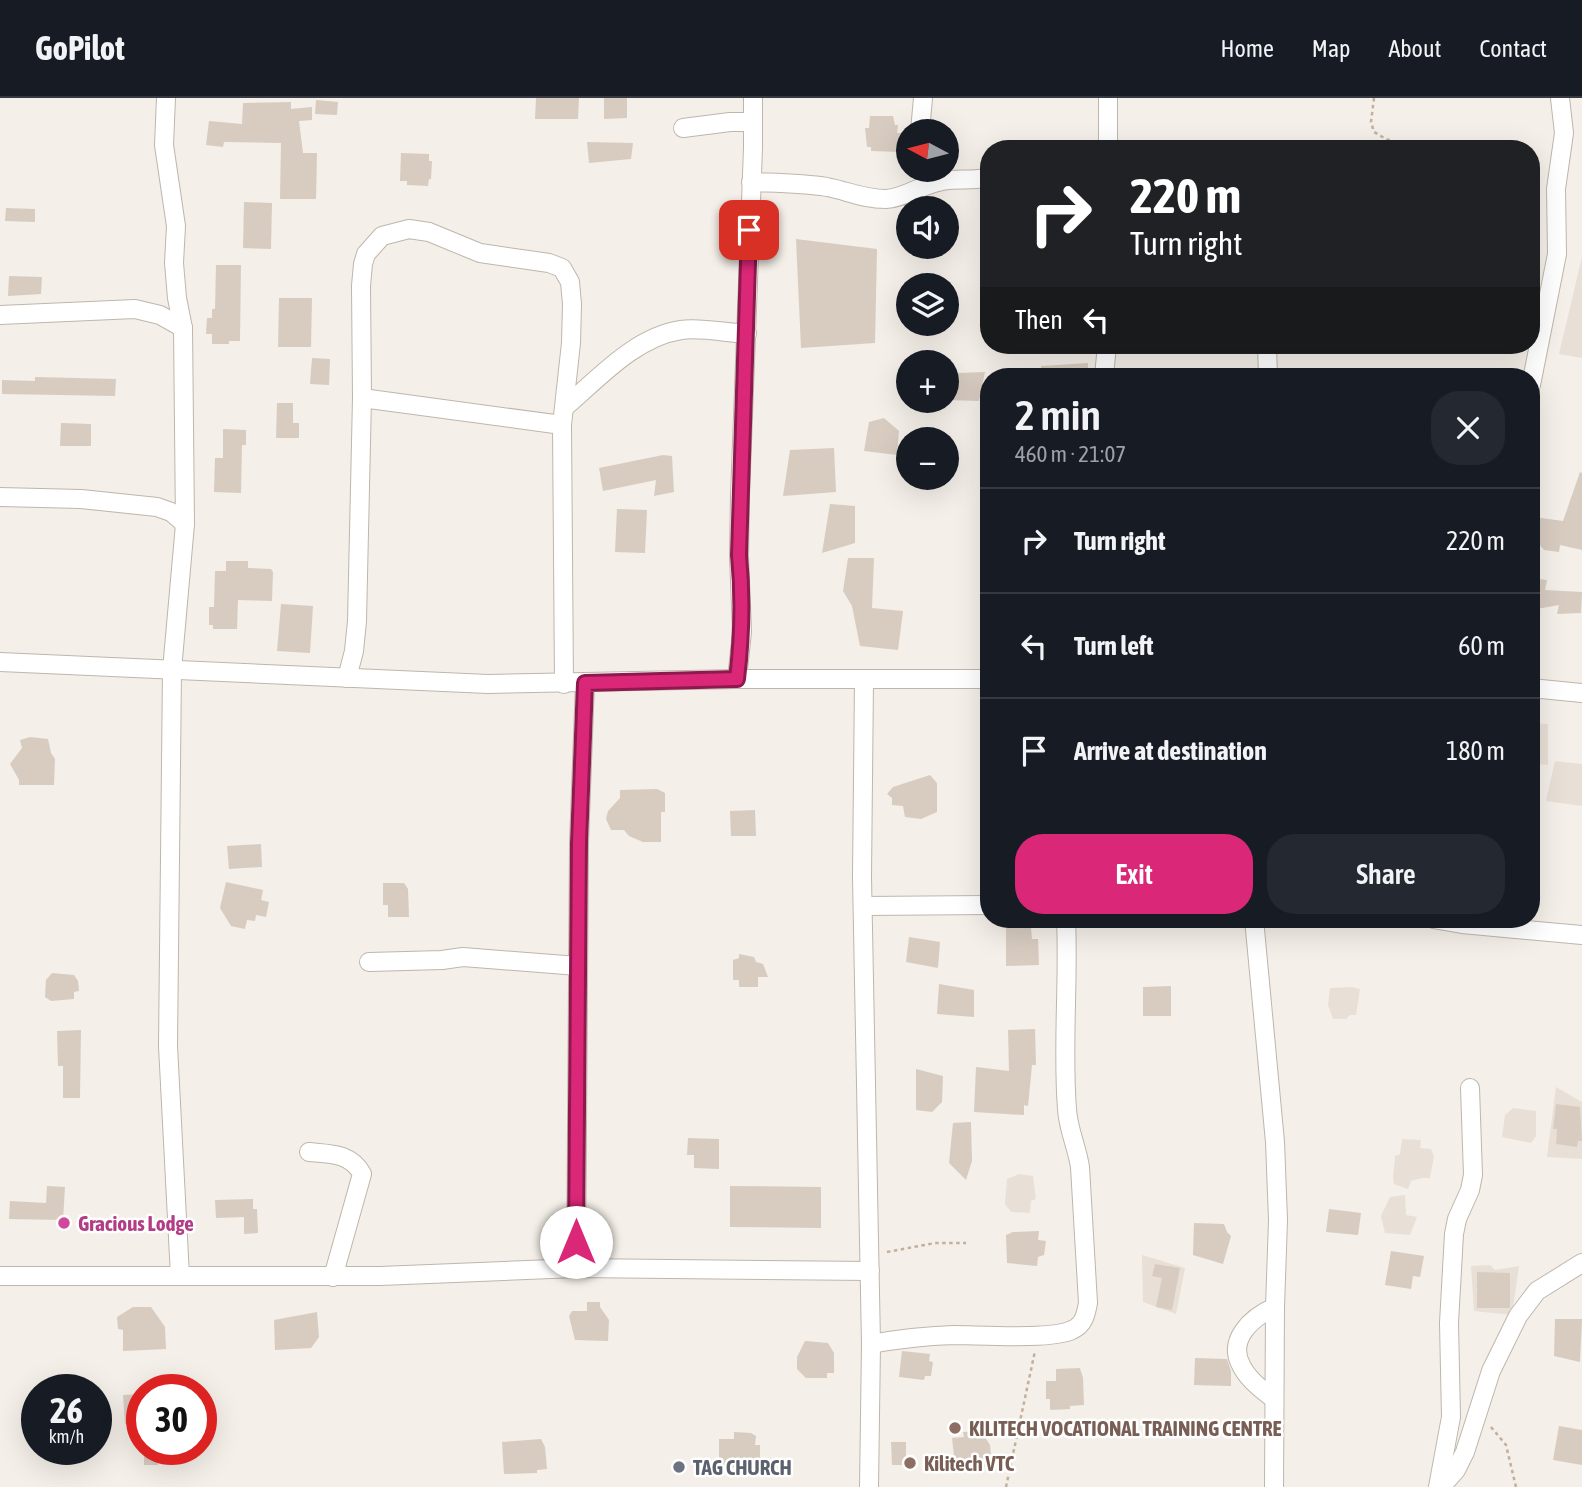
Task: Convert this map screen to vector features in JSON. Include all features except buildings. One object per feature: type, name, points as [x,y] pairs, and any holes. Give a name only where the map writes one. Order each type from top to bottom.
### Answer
[{"type":"street","points":[[166,98],[164,145],[176,226],[174,263],[183,328],[185,524],[172,670],[168,1045],[180,1276]]},
{"type":"street","points":[[737,679],[742,632],[739,544],[753,98]]},
{"type":"street","points":[[921,119],[923,98]]},
{"type":"street","points":[[1108,98],[1108,140]]},
{"type":"street","points":[[1540,339],[1557,254],[1556,189],[1564,133],[1560,98]]},
{"type":"street","points":[[683,128],[753,122]]},
{"type":"street","points":[[751,182],[820,186],[865,198],[898,198],[943,180],[980,178]]},
{"type":"street","points":[[915,182],[915,189]]},
{"type":"street","points":[[347,678],[354,651],[357,621],[363,264],[373,244],[382,236],[409,229],[429,232],[480,253],[549,263],[562,268],[570,282],[571,343],[562,425],[564,684]]},
{"type":"street","points":[[0,315],[135,309],[160,315],[183,328]]},
{"type":"street","points":[[565,407],[623,357],[665,334],[684,329],[747,334]]},
{"type":"street","points":[[362,398],[562,425]]},
{"type":"street","points":[[0,497],[82,499],[157,507],[171,512],[185,524]]},
{"type":"street","points":[[0,662],[488,684],[737,679],[980,679]]},
{"type":"street","points":[[864,680],[863,906],[871,1344],[869,1487]]},
{"type":"street","points":[[576,1268],[578,966],[585,683]]},
{"type":"street","points":[[1540,689],[1582,693]]},
{"type":"street","points":[[863,906],[980,905]]},
{"type":"street","points":[[871,1344],[925,1337],[1061,1334],[1079,1326],[1085,1316],[1088,1303],[1080,1167],[1068,1121],[1066,1100],[1066,928]]},
{"type":"street","points":[[1255,928],[1276,1142],[1278,1220],[1274,1487]]},
{"type":"street","points":[[1506,928],[1582,935]]},
{"type":"street","points":[[369,962],[463,957],[578,966]]},
{"type":"street","points":[[1439,1487],[1451,1417],[1449,1322],[1454,1234],[1473,1175],[1470,1088]]},
{"type":"street","points":[[309,1152],[343,1156],[353,1161],[362,1174],[333,1276]]},
{"type":"street","points":[[1439,1487],[1456,1470],[1465,1452],[1492,1371],[1518,1316],[1537,1292],[1582,1263]]},
{"type":"street","points":[[0,1276],[333,1276],[576,1268],[870,1264]]},
{"type":"street","points":[[1274,1399],[1259,1387],[1242,1367],[1238,1351],[1241,1334],[1248,1323],[1275,1307]]},
{"type":"path","points":[[1374,98],[1371,122],[1374,132],[1389,140]]},
{"type":"path","points":[[870,1264],[935,1243],[966,1244]]},
{"type":"path","points":[[1006,1487],[1038,1334]]},
{"type":"path","points":[[1478,1415],[1506,1445],[1516,1487]]},
{"type":"shaded area","points":[[1582,257],[1582,358],[1559,354]]},
{"type":"shaded area","points":[[1540,724],[1548,724],[1548,765],[1540,764]]},
{"type":"shaded area","points":[[1555,761],[1582,764],[1582,806],[1546,801]]},
{"type":"shaded area","points":[[1330,988],[1360,989],[1356,1015],[1350,1015],[1346,1019],[1333,1019],[1328,1005]]},
{"type":"shaded area","points":[[1556,1087],[1582,1102],[1582,1159],[1547,1157]]},
{"type":"shaded area","points":[[1513,1108],[1536,1111],[1536,1136],[1531,1143],[1502,1137],[1505,1115]]},
{"type":"shaded area","points":[[1402,1139],[1421,1140],[1420,1148],[1431,1149],[1434,1156],[1430,1178],[1411,1181],[1408,1189],[1394,1184],[1393,1179],[1395,1156],[1400,1154]]},
{"type":"shaded area","points":[[1019,1174],[1033,1176],[1036,1199],[1031,1201],[1030,1213],[1011,1212],[1005,1204],[1007,1179]]},
{"type":"shaded area","points":[[1405,1195],[1406,1215],[1417,1217],[1410,1235],[1385,1233],[1381,1216],[1390,1197]]},
{"type":"shaded area","points":[[1142,1255],[1185,1268],[1176,1314],[1143,1302]]},
{"type":"shaded area","points":[[1490,1265],[1495,1270],[1519,1266],[1512,1315],[1474,1311],[1471,1266]]},
{"type":"place","name":"Gracious Lodge","points":[[64,1223]]},
{"type":"place","name":"KILITECH VOCATIONAL TRAINING CENTRE","points":[[955,1428]]},
{"type":"place","name":"Kilitech VTC","points":[[910,1463]]},
{"type":"place","name":"TAG CHURCH","points":[[679,1467]]},
{"type":"route","points":[[576,1242],[579,843],[585,683],[737,679],[742,632],[740,496],[749,230]]}]
